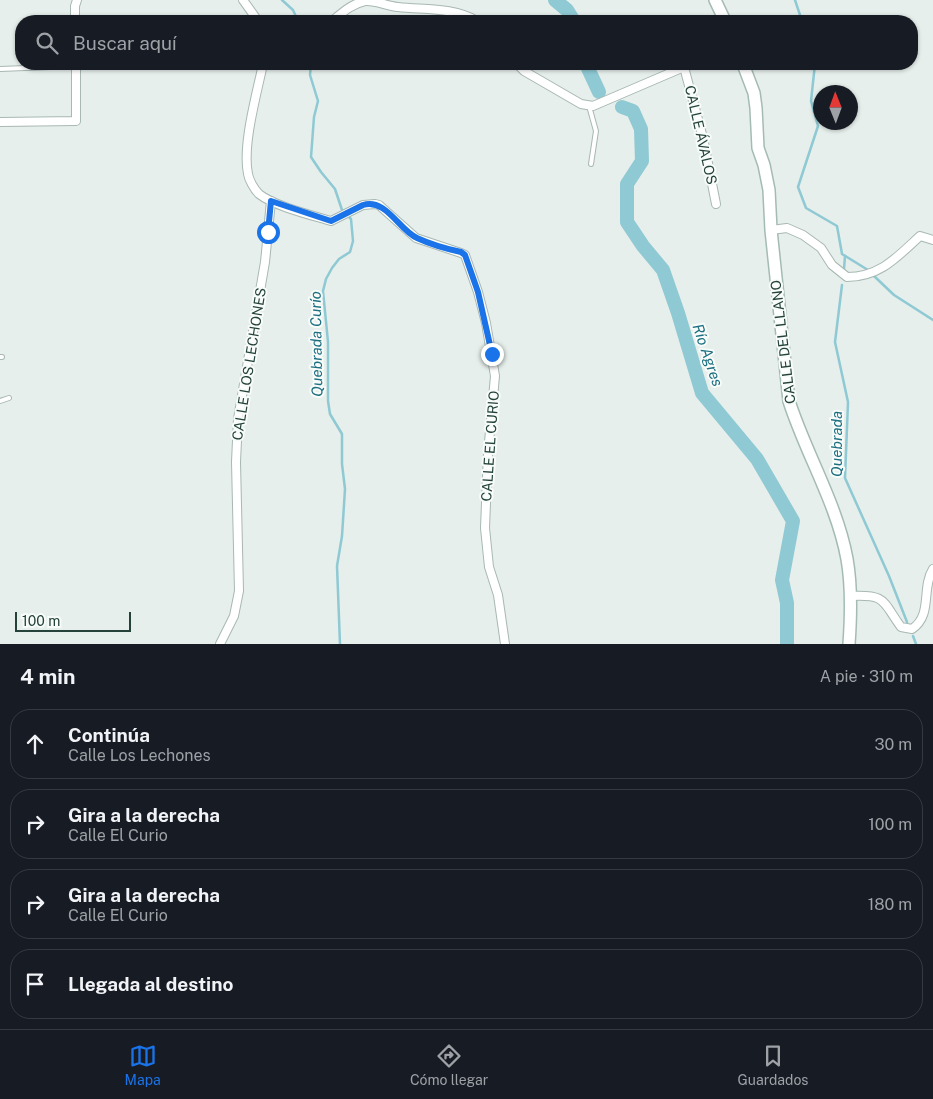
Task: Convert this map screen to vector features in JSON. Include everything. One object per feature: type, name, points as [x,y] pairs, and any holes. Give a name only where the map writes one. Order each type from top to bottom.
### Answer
[{"type":"main road","points":[[715,0],[722,15]]},
{"type":"main road","name":"CALLE DEL LLANO","points":[[746,70],[754,94],[758,148],[770,190],[771,230],[789,401],[797,427],[821,481],[842,536],[848,560],[850,596],[849,644]]},
{"type":"street","points":[[75,15],[77,0]]},
{"type":"street","points":[[243,0],[254,15]]},
{"type":"street","points":[[340,15],[350,7],[374,0],[384,5],[450,11],[465,15]]},
{"type":"street","points":[[419,0],[424,9]]},
{"type":"street","points":[[0,122],[76,121],[76,70]]},
{"type":"street","name":"CALLE EL CURIO","points":[[262,70],[248,146],[247,173],[256,190],[271,201],[331,221],[363,205],[379,205],[416,238],[461,252],[465,255],[478,292],[486,323],[495,376],[488,453],[485,528],[489,567],[498,595],[505,644]]},
{"type":"street","points":[[523,70],[581,104],[589,106],[598,105],[675,70]]},
{"type":"street","name":"CALLE ÁVALOS","points":[[687,70],[704,138],[716,204]]},
{"type":"street","name":"CALLE LOS LECHONES","points":[[220,644],[234,616],[239,591],[236,462],[238,419],[265,262],[271,201]]},
{"type":"street","points":[[771,230],[787,228],[803,235],[821,248],[832,265],[847,277],[862,277],[887,266],[920,236],[933,240]]},
{"type":"street","points":[[850,596],[870,595],[885,602],[901,627],[912,629],[920,624],[924,612],[929,575],[933,569]]},
{"type":"lane","points":[[0,69],[15,68]]},
{"type":"lane","points":[[589,106],[596,132],[591,164]]},
{"type":"lane","points":[[0,401],[9,398]]},
{"type":"waterway","name":"Quebrada Curío","points":[[282,0],[293,10],[295,15]]},
{"type":"waterway","name":"Río Agres","points":[[555,0],[570,15]]},
{"type":"waterway","points":[[795,0],[800,15]]},
{"type":"waterway","name":"Quebrada Curío","points":[[310,70],[310,75],[318,101],[314,117],[311,157],[335,189],[342,210],[351,219],[353,241],[350,252],[339,259],[332,268],[326,279],[323,291],[328,342],[328,401],[330,414],[342,434],[342,464],[345,489],[342,536],[337,566],[340,644]]},
{"type":"waterway","name":"Río Agres","points":[[589,70],[599,92]]},
{"type":"waterway","points":[[814,70],[811,101],[818,126],[798,187],[806,208],[837,226],[842,254],[868,270]]},
{"type":"waterway","name":"Río Agres","points":[[622,107],[633,111],[641,129],[642,161],[627,184],[627,222],[643,246],[663,270],[702,393],[757,459],[793,521],[782,580],[787,603],[787,644]]},
{"type":"waterway","points":[[844,269],[845,256]]},
{"type":"waterway","points":[[874,276],[894,295],[933,320]]},
{"type":"waterway","name":"Quebrada","points":[[842,285],[835,342],[848,402],[845,478],[889,576],[907,622]]},
{"type":"waterway","name":"Quebrada","points":[[913,636],[916,644]]},
{"type":"route","points":[[268,232],[271,201],[331,221],[363,205],[379,205],[416,238],[461,252],[465,255],[478,292],[492,354]]}]
